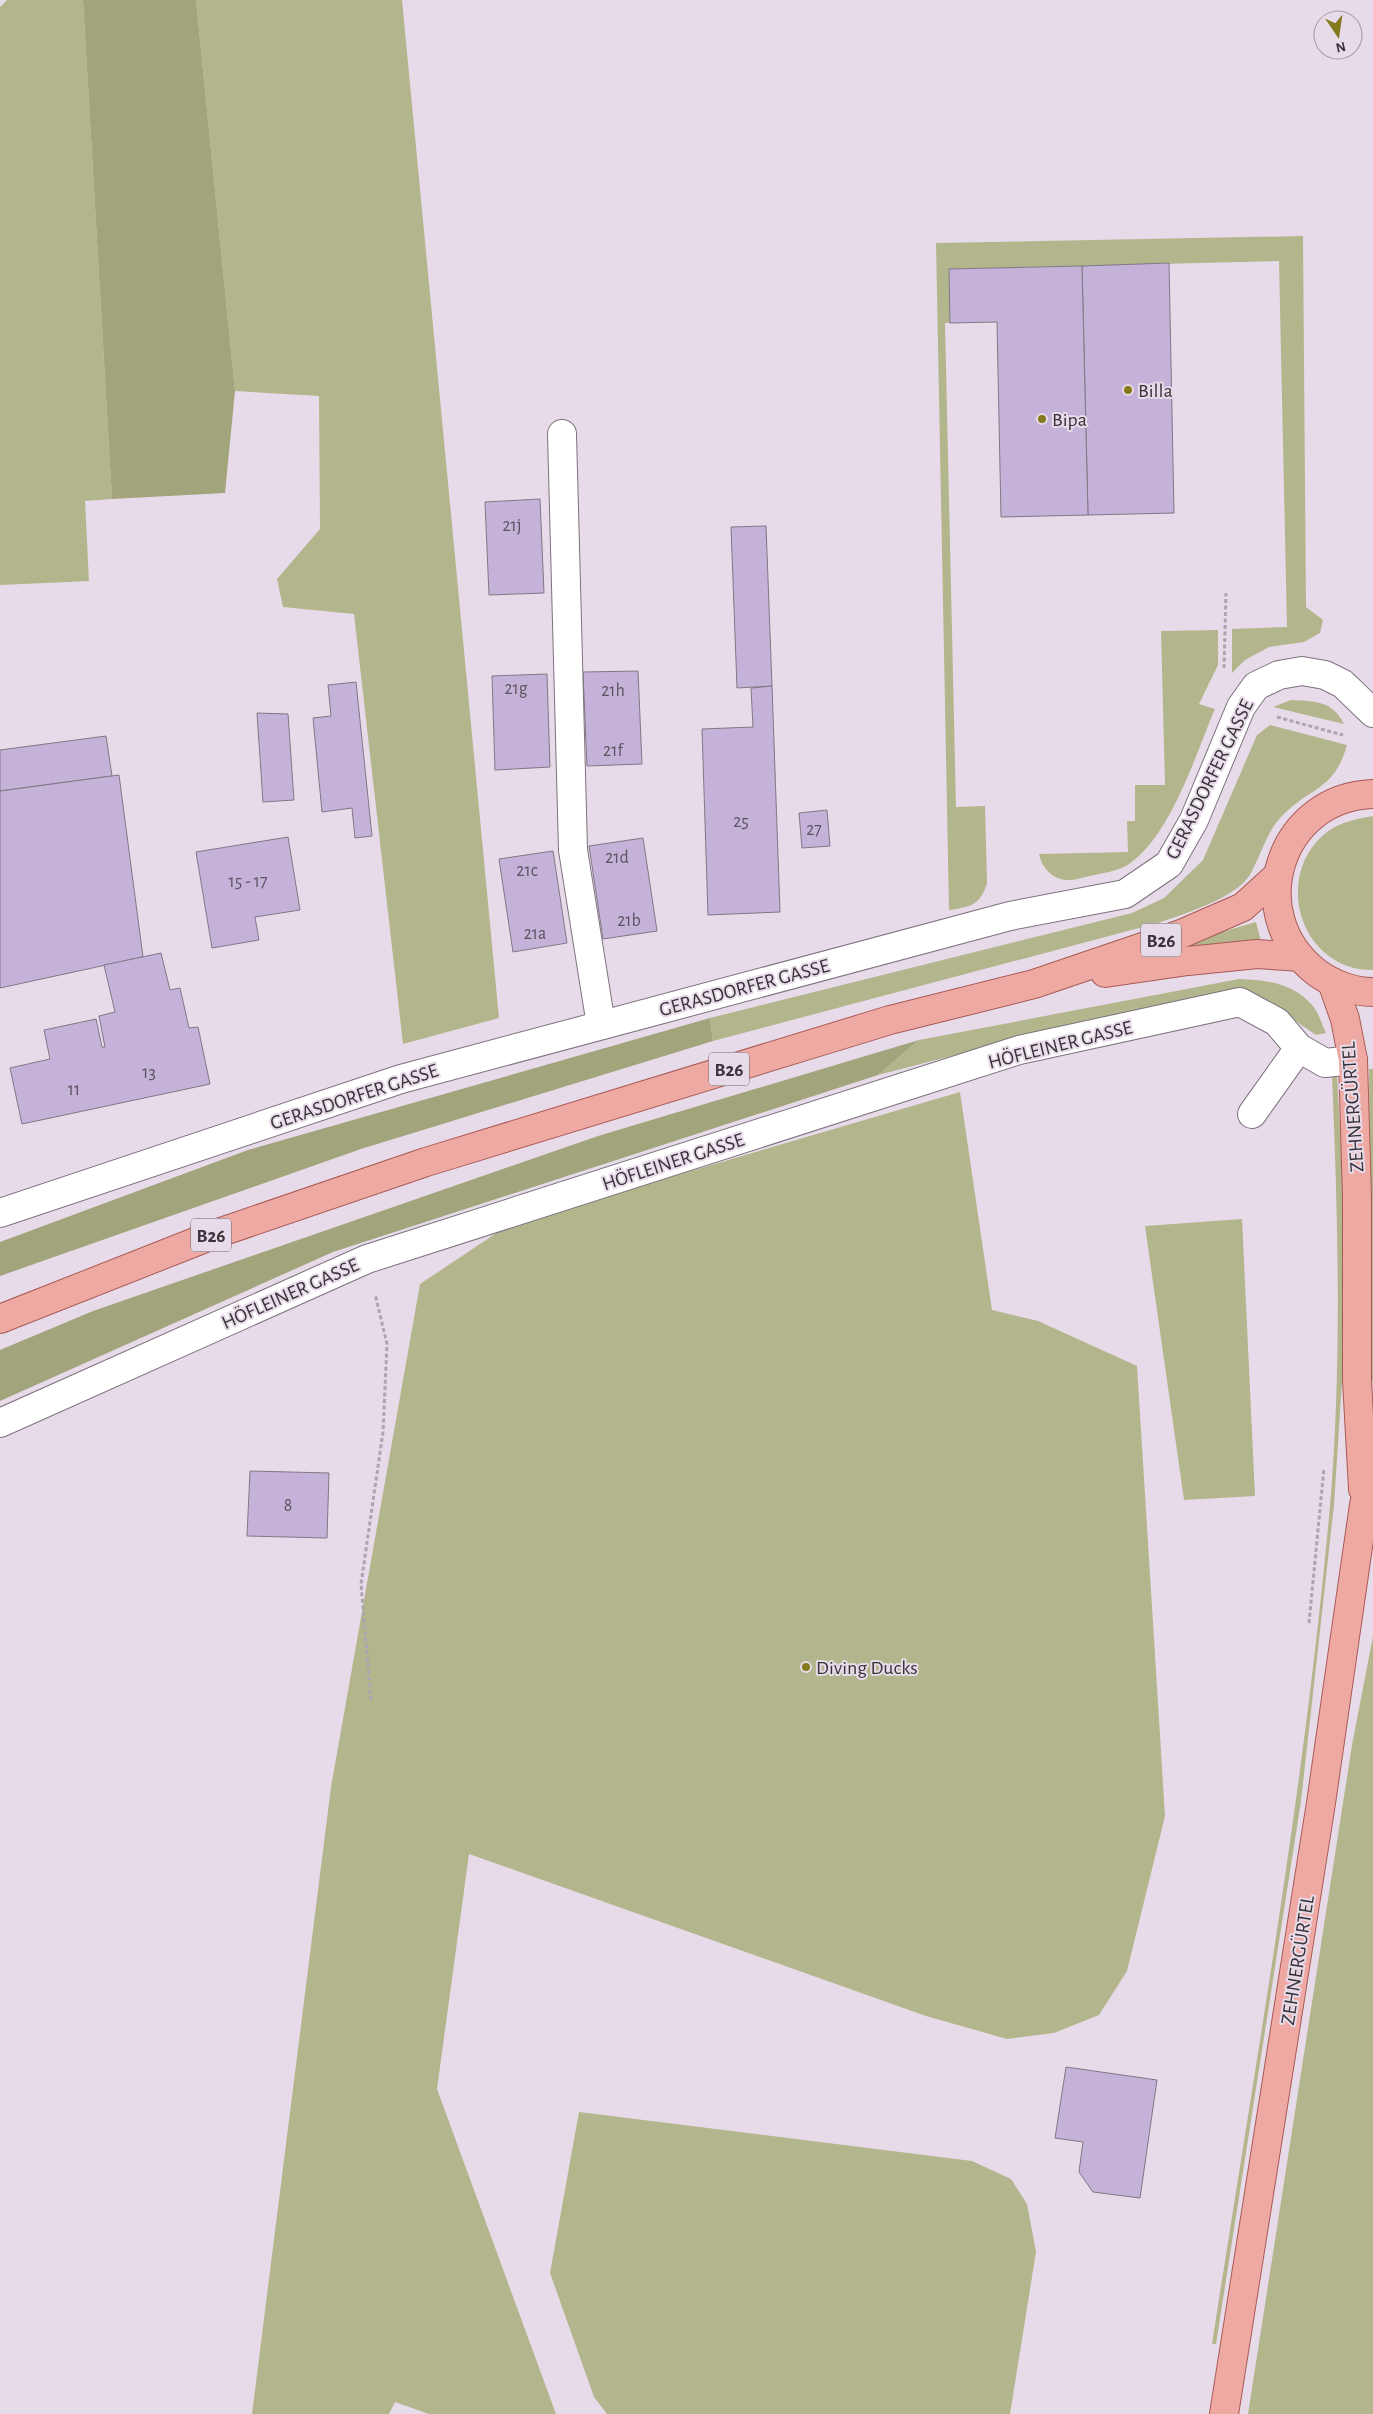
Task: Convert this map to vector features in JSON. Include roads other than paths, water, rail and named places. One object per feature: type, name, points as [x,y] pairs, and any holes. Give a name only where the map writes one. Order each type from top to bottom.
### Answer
[{"type":"main road","name":"B26","points":[[1373,794],[1361,794],[1342,800],[1322,809],[1306,822],[1293,837],[1283,856],[1277,876],[1277,902],[1282,927],[1300,957],[1320,975],[1332,982],[1349,988],[1373,992]]},
{"type":"main road","name":"B26","points":[[0,1319],[218,1232],[426,1162],[890,1020],[1034,984],[1182,934],[1243,907],[1277,876]]},
{"type":"main road","name":"B26","points":[[1034,984],[1188,961],[1257,954],[1300,957]]},
{"type":"main road","name":"ZEHNERGÜRTEL","points":[[1332,982],[1345,1019],[1352,1060],[1357,1197],[1357,1380],[1364,1505]]},
{"type":"main road","name":"ZEHNERGÜRTEL","points":[[1224,2414],[1320,1813],[1364,1505],[1373,1465]]},
{"type":"street","points":[[562,434],[573,850],[601,1025]]},
{"type":"street","name":"GERASDORFER GASSE","points":[[0,1213],[401,1079],[1010,916],[1125,894],[1169,864],[1194,820],[1241,707],[1256,686],[1278,675],[1294,672],[1302,671],[1325,675],[1343,684],[1373,713]]},
{"type":"street","name":"HÖFLEINER GASSE","points":[[0,1423],[367,1259],[1019,1050],[1240,1002],[1277,1022],[1300,1048],[1324,1063],[1352,1060]]},
{"type":"street","points":[[1252,1114],[1300,1048]]},
{"type":"place","name":"Billa","points":[[1128,390]]},
{"type":"place","name":"Bipa","points":[[1042,419]]},
{"type":"place","name":"Diving Ducks","points":[[806,1667]]}]
